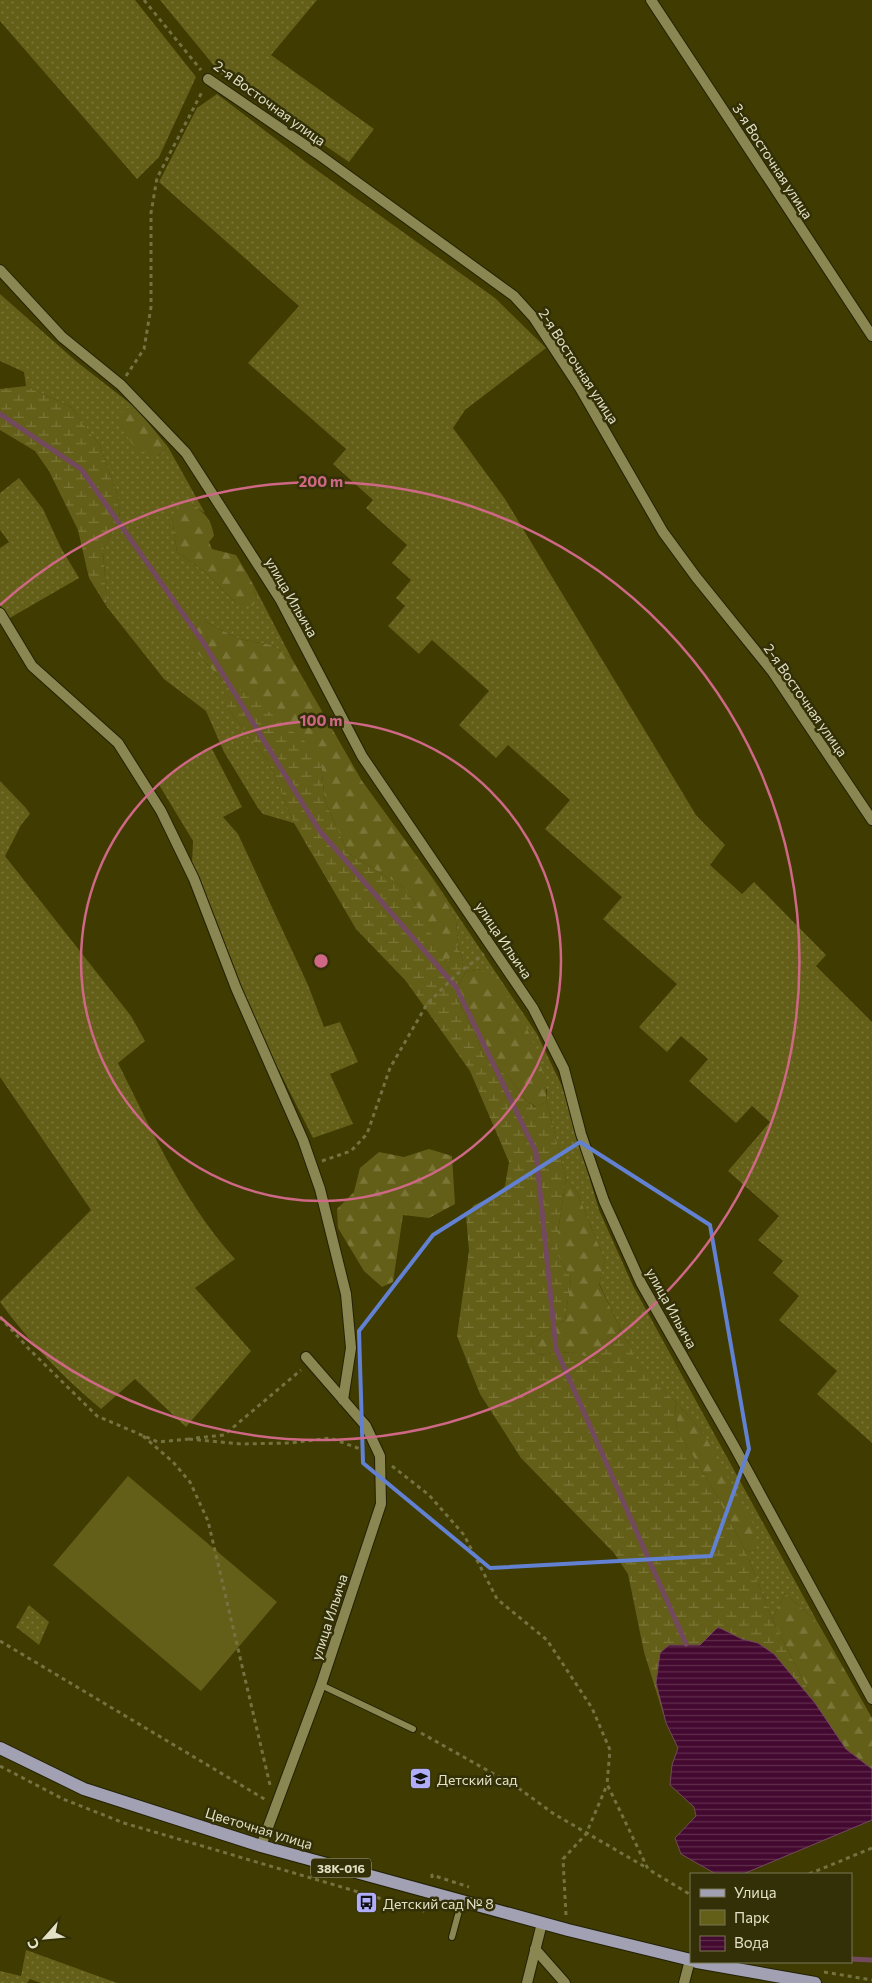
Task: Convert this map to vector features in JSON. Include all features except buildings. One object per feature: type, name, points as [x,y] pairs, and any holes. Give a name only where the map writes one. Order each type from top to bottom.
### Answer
[{"type":"main road","name":"Цветочная улица","points":[[0,1748],[84,1789],[261,1846],[568,1930],[690,1960]]},
{"type":"main road","name":"Цветочная улица","points":[[703,1963],[815,1983]]},
{"type":"street","name":"3-я Восточная улица","points":[[651,0],[872,336]]},
{"type":"street","name":"2-я Восточная улица","points":[[208,79],[318,154],[514,296],[534,318],[580,388],[663,532],[772,671],[872,820]]},
{"type":"street","name":"улица Ильича","points":[[0,270],[62,337],[121,385],[186,453],[280,598],[362,756],[533,1008],[564,1069],[581,1134],[604,1201],[641,1283],[734,1446],[872,1699]]},
{"type":"street","points":[[0,613],[32,666],[118,743],[161,811],[194,879],[236,988],[300,1131],[320,1189],[346,1294],[351,1348],[344,1400]]},
{"type":"street","name":"улица Ильича","points":[[261,1846],[321,1685],[380,1504],[380,1456],[366,1426],[306,1357]]},
{"type":"street","points":[[527,1983],[542,1923]]},
{"type":"street","points":[[535,1949],[565,1983]]},
{"type":"street","points":[[684,1983],[691,1963]]},
{"type":"lane","points":[[321,1685],[414,1729]]},
{"type":"lane","points":[[452,1937],[462,1900]]},
{"type":"path","name":"2-я Восточная улица","points":[[144,0],[208,79]]},
{"type":"path","points":[[121,385],[144,349],[151,307],[151,213],[157,178],[208,79]]},
{"type":"path","points":[[312,1164],[351,1151],[367,1134],[390,1068],[428,1004],[457,974],[492,947]]},
{"type":"path","points":[[0,1317],[29,1349],[97,1416],[158,1442],[224,1435],[298,1373]]},
{"type":"path","points":[[143,1436],[173,1462],[190,1482],[208,1521],[228,1600],[257,1736],[275,1805]]},
{"type":"path","points":[[189,1439],[241,1444],[290,1443],[330,1438],[380,1456],[430,1495],[464,1536],[497,1599],[547,1640],[592,1708],[610,1750],[607,1784],[586,1834],[563,1859],[568,1930]]},
{"type":"path","points":[[0,1641],[275,1805]]},
{"type":"path","points":[[414,1729],[517,1787],[586,1834],[690,1894]]},
{"type":"path","points":[[607,1784],[648,1869]]},
{"type":"path","points":[[812,1873],[872,1848]]},
{"type":"highlighted area","points":[[580,1142],[710,1225],[749,1449],[711,1556],[490,1568],[363,1463],[359,1331],[433,1235]]},
{"type":"green space","points":[[0,0],[135,0],[196,77],[159,157],[137,179],[0,21]]},
{"type":"green space","points":[[160,0],[317,0],[271,55],[374,129],[349,162],[221,74]]},
{"type":"green space","points":[[217,94],[311,166],[495,298],[546,348],[465,410],[453,428],[505,499],[696,815],[725,845],[710,865],[742,894],[754,882],[826,955],[816,966],[872,1022],[872,1443],[817,1394],[837,1371],[779,1320],[799,1296],[773,1273],[783,1261],[758,1240],[779,1216],[728,1171],[770,1122],[752,1106],[736,1123],[689,1081],[708,1059],[681,1036],[667,1052],[639,1027],[677,984],[603,919],[622,897],[545,829],[570,800],[508,745],[496,758],[459,725],[489,691],[432,640],[419,654],[388,626],[405,606],[396,598],[411,580],[392,563],[407,545],[366,508],[373,500],[333,464],[346,449],[248,363],[299,306],[159,182],[197,108]]},
{"type":"green space","points":[[0,294],[77,362],[136,408],[125,408],[158,456],[168,447],[205,513],[191,504],[172,519],[177,552],[205,572],[236,603],[257,600],[253,584],[292,659],[272,645],[239,639],[204,621],[191,646],[225,684],[225,705],[268,761],[294,823],[263,814],[224,752],[206,711],[164,679],[107,607],[103,550],[120,519],[117,494],[100,446],[71,407],[26,386],[24,372],[0,361]]},
{"type":"green space","points":[[26,386],[71,407],[100,446],[117,494],[120,519],[103,550],[107,607],[89,578],[78,530],[49,471],[35,451],[0,430],[0,389]]},
{"type":"green space","points":[[125,408],[136,408],[168,447],[158,456],[138,451],[125,434],[119,417]]},
{"type":"green space","points":[[19,478],[43,509],[61,548],[79,578],[8,619],[0,605],[0,548],[9,542],[0,530],[0,493]]},
{"type":"green space","points":[[191,504],[204,513],[209,520],[214,536],[209,542],[212,549],[236,555],[253,584],[257,600],[252,606],[236,603],[205,572],[177,552],[172,519],[182,506]]},
{"type":"green space","points":[[204,621],[239,639],[272,645],[292,659],[362,781],[432,877],[456,920],[458,945],[442,971],[417,906],[403,887],[348,853],[325,801],[321,765],[246,693],[225,684],[191,646],[189,638],[196,623]]},
{"type":"green space","points":[[225,684],[246,693],[309,745],[321,765],[325,801],[348,853],[403,887],[417,906],[444,959],[442,969],[458,945],[466,972],[460,982],[456,997],[475,1033],[483,1055],[511,1080],[526,1100],[535,1107],[547,1102],[566,1179],[558,1231],[558,1256],[571,1278],[565,1320],[531,1340],[536,1355],[571,1352],[594,1359],[617,1341],[620,1328],[643,1371],[675,1401],[677,1430],[713,1489],[746,1552],[772,1619],[815,1703],[774,1654],[758,1643],[742,1639],[718,1627],[700,1645],[669,1645],[660,1653],[656,1683],[666,1723],[644,1652],[628,1574],[614,1553],[521,1458],[480,1394],[457,1336],[469,1251],[466,1215],[474,1205],[497,1195],[505,1186],[509,1162],[470,1071],[406,981],[356,929],[294,823],[268,761],[225,705]]},
{"type":"green space","points":[[211,747],[242,807],[223,817],[238,834],[308,985],[324,1027],[340,1022],[358,1062],[330,1074],[353,1124],[313,1138],[238,989],[192,865],[193,841],[158,783]]},
{"type":"green space","points":[[0,781],[30,814],[21,825],[5,856],[131,1016],[145,1041],[118,1063],[156,1140],[184,1189],[216,1237],[235,1259],[195,1288],[251,1351],[186,1427],[135,1379],[101,1409],[47,1358],[0,1302],[91,1210],[0,1077]]},
{"type":"green space","points":[[432,877],[537,1034],[562,1086],[599,1210],[633,1286],[818,1623],[785,1593],[772,1619],[746,1552],[757,1550],[702,1431],[675,1401],[643,1372],[620,1328],[599,1283],[605,1261],[577,1192],[566,1179],[547,1102],[547,1090],[481,969],[466,972],[458,945],[456,920]]},
{"type":"green space","points":[[481,969],[494,980],[506,995],[517,1011],[535,1047],[541,1066],[547,1102],[536,1107],[526,1100],[511,1080],[483,1055],[475,1033],[456,997],[460,982],[466,972]]},
{"type":"green space","points":[[429,1149],[452,1156],[455,1204],[429,1218],[403,1215],[393,1282],[382,1287],[364,1271],[338,1228],[337,1209],[354,1192],[360,1168],[379,1152],[404,1157]]},
{"type":"green space","points":[[566,1179],[577,1192],[605,1261],[599,1284],[620,1328],[617,1341],[594,1359],[571,1352],[536,1355],[531,1340],[565,1320],[571,1278],[558,1256],[558,1231]]},
{"type":"green space","points":[[675,1401],[702,1431],[755,1527],[757,1550],[746,1552],[713,1489],[677,1430]]},
{"type":"green space","points":[[128,1476],[277,1602],[201,1691],[53,1565]]},
{"type":"green space","points":[[785,1593],[818,1623],[872,1718],[872,1769],[846,1749],[815,1703],[772,1619]]},
{"type":"green space","points":[[29,1605],[49,1622],[39,1645],[16,1627]]},
{"type":"green space","points":[[26,1950],[117,1983],[41,1983],[30,1979],[27,1983],[0,1983],[0,1971],[21,1976]]},
{"type":"water","points":[[718,1627],[742,1639],[758,1643],[774,1654],[815,1703],[846,1749],[872,1769],[872,1820],[745,1873],[714,1873],[681,1854],[675,1838],[696,1816],[694,1807],[670,1785],[672,1765],[678,1748],[666,1723],[656,1683],[660,1653],[669,1645],[700,1645]]},
{"type":"waterway","points":[[0,414],[81,469],[205,645],[319,830],[456,987],[536,1152],[556,1349],[686,1644]]},
{"type":"waterway","points":[[852,1959],[872,1960]]},
{"type":"place","name":"Детский сад","points":[[421,1779]]},
{"type":"place","name":"Детский сад № 8","points":[[367,1903]]}]
